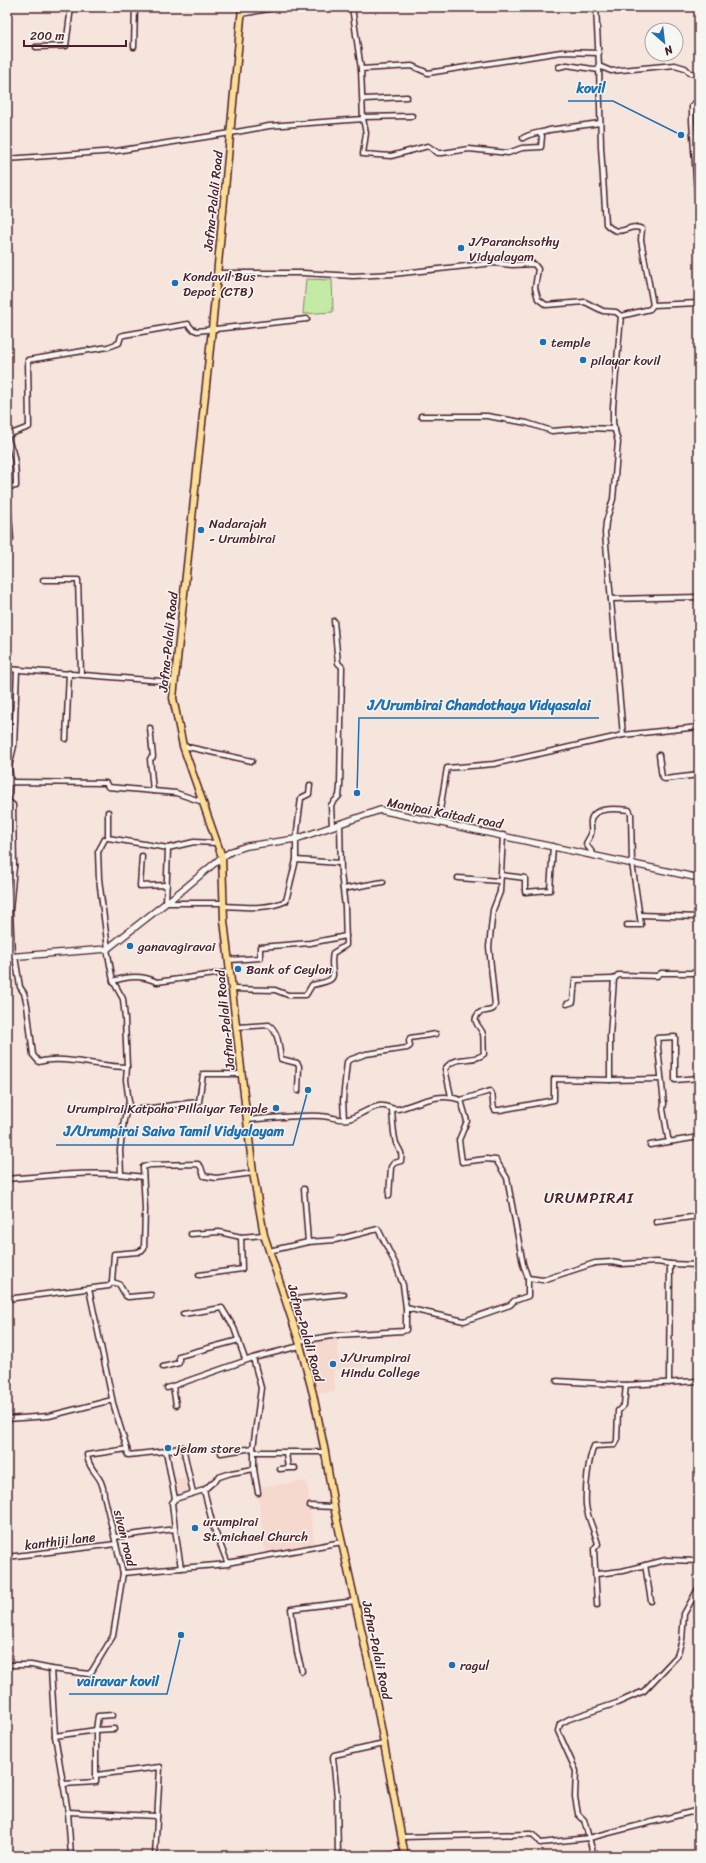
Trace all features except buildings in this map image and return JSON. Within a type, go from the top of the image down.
[{"type":"main road","name":"Jafna-Palali Road","points":[[242,7],[212,329],[173,698],[183,746],[222,857],[224,905],[230,972],[253,1173],[264,1235],[300,1343],[326,1452],[334,1508],[371,1674],[405,1855]]},
{"type":"main road","name":"Manipai Kaitadi road","points":[[108,949],[222,857],[240,848],[296,839],[380,810],[699,878]]},
{"type":"main road","points":[[11,957],[108,949]]},
{"type":"main road","points":[[7,1855],[16,1856]]},
{"type":"main road","points":[[386,1856],[405,1855]]},
{"type":"street","points":[[36,47],[66,46],[71,7]]},
{"type":"street","points":[[134,47],[135,7]]},
{"type":"street","points":[[241,14],[280,7]]},
{"type":"street","points":[[352,7],[364,99],[363,118],[366,133],[363,154],[372,156],[397,155],[428,146],[442,153],[469,149],[508,153],[522,148],[541,146],[541,134]]},
{"type":"street","points":[[596,7],[599,53],[600,123],[606,224],[612,230],[617,232],[638,227],[642,229],[641,240],[653,305]]},
{"type":"street","points":[[361,69],[412,66],[428,73],[561,52],[599,53]]},
{"type":"street","points":[[559,67],[567,65],[599,68],[611,71],[675,65],[685,68],[690,73],[699,74]]},
{"type":"street","points":[[364,99],[407,97]]},
{"type":"street","points":[[699,99],[692,106],[699,221]]},
{"type":"street","points":[[7,159],[116,151],[268,126],[363,118],[412,116]]},
{"type":"street","points":[[523,138],[526,135],[541,134],[549,130],[600,123]]},
{"type":"street","points":[[217,273],[303,273],[353,276],[393,274],[494,263],[512,265],[534,264],[538,269],[535,288],[538,299],[546,305],[586,302],[603,311],[616,312],[621,316]]},
{"type":"street","points":[[621,316],[650,309],[653,305],[699,303]]},
{"type":"street","points":[[621,316],[614,407],[615,429],[618,442],[613,498],[606,522],[605,533],[623,736]]},
{"type":"street","points":[[7,487],[16,486],[13,452],[8,443],[8,435],[29,427],[28,360],[108,347],[119,343],[121,336],[124,335],[177,325],[188,324],[192,329],[197,330],[307,319]]},
{"type":"street","points":[[421,416],[487,416],[527,423],[552,431],[587,428],[615,429]]},
{"type":"street","points":[[7,490],[11,539],[7,539]]},
{"type":"street","points":[[43,580],[78,580],[80,674]]},
{"type":"street","points":[[611,599],[699,597]]},
{"type":"street","points":[[332,826],[330,805],[339,796],[340,787],[342,694],[342,667],[338,663],[334,621]]},
{"type":"street","points":[[7,669],[174,682]]},
{"type":"street","points":[[17,670],[14,746],[9,767],[11,782],[9,782],[8,801],[14,805],[14,866],[10,910],[11,957],[20,987],[24,993],[33,1055],[39,1062],[50,1059],[110,1067],[127,1067]]},
{"type":"street","points":[[66,739],[69,673]]},
{"type":"street","points":[[438,822],[447,768],[494,764],[623,736],[699,727]]},
{"type":"street","points":[[150,728],[153,757],[150,759],[153,791]]},
{"type":"street","points":[[183,746],[252,761]]},
{"type":"street","points":[[659,755],[662,778],[664,779],[699,775]]},
{"type":"street","points":[[11,782],[106,783],[108,787],[127,790],[176,793],[203,802]]},
{"type":"street","points":[[168,848],[166,903],[224,905],[252,908],[277,905],[286,901],[296,860],[296,839],[301,798],[309,794],[310,786]]},
{"type":"street","points":[[594,855],[586,844],[591,833],[591,821],[593,815],[601,810],[629,810],[631,814],[632,863],[641,925],[627,925]]},
{"type":"street","points":[[108,812],[108,838],[168,848],[194,842],[217,843]]},
{"type":"street","points":[[233,989],[275,990],[288,995],[306,995],[312,985],[329,982],[332,979],[334,975],[333,953],[346,947],[340,863],[340,824]]},
{"type":"street","points":[[451,1096],[445,1069],[448,1065],[462,1058],[478,1057],[484,1054],[483,1033],[476,1026],[476,1019],[478,1014],[481,1012],[493,1010],[495,1005],[489,947],[491,923],[500,892],[503,836]]},
{"type":"street","points":[[105,839],[98,852],[99,879],[112,981],[123,999],[127,1067],[126,1080],[129,1102],[120,1150],[121,1174]]},
{"type":"street","points":[[501,875],[525,878],[524,892],[550,890],[553,846]]},
{"type":"street","points":[[142,856],[140,886],[167,885]]},
{"type":"street","points":[[296,860],[340,863]]},
{"type":"street","points":[[7,866],[14,866]]},
{"type":"street","points":[[458,878],[500,881]]},
{"type":"street","points":[[343,889],[383,882]]},
{"type":"street","points":[[640,915],[699,917]]},
{"type":"street","points":[[229,960],[260,958],[260,947],[310,943],[346,936]]},
{"type":"street","points":[[112,981],[136,976],[147,977],[157,982],[230,972]]},
{"type":"street","points":[[567,1004],[573,1002],[575,980],[614,979],[618,975],[657,976],[661,973],[699,973]]},
{"type":"street","points":[[610,1080],[610,1036],[614,979]]},
{"type":"street","points":[[236,1026],[269,1025],[274,1028],[278,1038],[281,1059],[297,1063],[299,1066],[298,1091]]},
{"type":"street","points":[[344,1119],[343,1100],[347,1062],[349,1060],[366,1054],[408,1048],[410,1046],[410,1038],[436,1034]]},
{"type":"street","points":[[670,1141],[668,1138],[663,1109],[656,1038],[676,1037],[675,1080],[699,1078]]},
{"type":"street","points":[[127,1110],[152,1109],[164,1105],[200,1102],[203,1074],[242,1074]]},
{"type":"street","points":[[247,1120],[322,1116],[339,1120],[349,1119],[361,1112],[380,1106],[392,1110],[401,1109],[427,1099],[451,1096],[461,1100],[490,1090],[493,1095],[492,1105],[495,1110],[500,1110],[554,1100],[554,1079],[661,1080]]},
{"type":"street","points":[[406,1308],[464,1320],[510,1305],[514,1301],[528,1296],[528,1278],[523,1264],[507,1178],[496,1160],[486,1158],[464,1163],[461,1160],[459,1140],[467,1121],[461,1100]]},
{"type":"street","points":[[389,1196],[391,1167],[394,1163],[401,1161],[402,1155],[401,1150],[396,1144],[392,1110]]},
{"type":"street","points":[[650,1144],[666,1143],[670,1141],[699,1137]]},
{"type":"street","points":[[7,1299],[109,1286],[112,1282],[114,1254],[138,1252],[144,1249],[145,1209],[143,1166],[188,1163],[198,1164],[201,1167],[204,1176],[216,1178],[253,1173]]},
{"type":"street","points":[[7,1178],[87,1173],[121,1174],[143,1177]]},
{"type":"street","points":[[304,1189],[308,1242]]},
{"type":"street","points":[[656,1222],[699,1216]]},
{"type":"street","points":[[167,1388],[245,1359],[253,1358],[300,1343],[338,1335],[406,1330],[406,1308],[403,1285],[396,1265],[378,1228],[335,1240],[308,1242],[269,1251]]},
{"type":"street","points":[[191,1234],[219,1232],[241,1237],[264,1235]]},
{"type":"street","points":[[198,1275],[242,1269],[241,1237]]},
{"type":"street","points":[[528,1278],[543,1280],[566,1274],[595,1263],[611,1262],[622,1264],[657,1262],[699,1265]]},
{"type":"street","points":[[669,1382],[670,1264]]},
{"type":"street","points":[[112,1282],[119,1284],[128,1297],[151,1295]]},
{"type":"street","points":[[89,1289],[112,1400],[128,1455],[166,1451],[183,1447],[193,1493]]},
{"type":"street","points":[[286,1300],[344,1294]]},
{"type":"street","points":[[183,1314],[222,1308],[234,1328],[245,1359]]},
{"type":"street","points":[[163,1367],[179,1363],[179,1356],[239,1340]]},
{"type":"street","points":[[253,1358],[261,1388],[254,1450],[254,1469],[258,1493]]},
{"type":"street","points":[[557,1381],[626,1386],[699,1381]]},
{"type":"street","points":[[173,1386],[176,1405]]},
{"type":"street","points":[[597,1605],[597,1574],[594,1549],[598,1544],[586,1506],[592,1452],[594,1446],[597,1445],[615,1445],[617,1441],[618,1411],[624,1405],[626,1386]]},
{"type":"street","points":[[7,1419],[49,1416],[112,1400]]},
{"type":"street","name":"sivan road","points":[[51,1669],[89,1674],[112,1636],[124,1573],[104,1496],[104,1485],[88,1463],[87,1455],[127,1449]]},
{"type":"street","points":[[221,1454],[254,1450],[286,1453],[326,1452]]},
{"type":"street","points":[[166,1451],[176,1499]]},
{"type":"street","points":[[286,1453],[288,1468]]},
{"type":"street","points":[[280,1469],[295,1468]]},
{"type":"street","points":[[181,1568],[172,1503],[176,1499],[204,1490],[219,1477],[231,1473],[254,1469]]},
{"type":"street","points":[[204,1490],[213,1526],[227,1563]]},
{"type":"street","points":[[310,1506],[334,1508]]},
{"type":"street","points":[[115,1537],[175,1529]]},
{"type":"street","points":[[124,1573],[227,1563],[342,1542]]},
{"type":"street","name":"kanthiji lane","points":[[7,1557],[116,1544]]},
{"type":"street","points":[[597,1574],[666,1560],[699,1561]]},
{"type":"street","points":[[645,1565],[651,1601]]},
{"type":"street","points":[[594,1856],[584,1820],[578,1814],[575,1797],[576,1771],[558,1731],[560,1724],[617,1703],[644,1691],[677,1656],[682,1640],[684,1614],[699,1587]]},
{"type":"street","points":[[302,1671],[297,1652],[291,1609],[355,1601]]},
{"type":"street","points":[[7,1665],[31,1665],[51,1669],[55,1736],[68,1812],[70,1856]]},
{"type":"street","points":[[63,1784],[96,1782],[96,1730],[98,1716],[113,1715]]},
{"type":"street","points":[[55,1736],[114,1729]]},
{"type":"street","points":[[338,1856],[337,1797],[333,1757],[334,1755],[384,1744]]},
{"type":"street","points":[[96,1775],[160,1767],[155,1856]]},
{"type":"street","points":[[402,1837],[530,1834],[534,1835],[540,1843],[589,1838],[699,1810]]},
{"type":"street","points":[[68,1812],[157,1816]]},
{"type":"shaded area","name":"J/Urumpirai Hindu College","points":[[338,1338],[339,1360],[363,1358],[364,1368],[334,1369],[335,1392],[310,1394],[295,1340]]},
{"type":"shaded area","points":[[189,1477],[193,1493],[175,1499],[171,1479]]},
{"type":"shaded area","points":[[307,1481],[315,1549],[265,1555],[257,1487]]},
{"type":"green space","points":[[306,279],[332,280],[333,312],[303,314]]},
{"type":"place","name":"kovil","points":[[681,135]]},
{"type":"place","name":"J/Paranchsothy Vidyalayam","points":[[461,248]]},
{"type":"place","name":"Kondavil Bus Depot (CTB)","points":[[175,283]]},
{"type":"place","name":"temple","points":[[543,342]]},
{"type":"place","name":"pilayar kovil","points":[[583,360]]},
{"type":"place","name":"Nadarajah - Urumbirai","points":[[201,530]]},
{"type":"place","name":"J/Urumbirai Chandothaya Vidyasalai","points":[[357,793]]},
{"type":"place","name":"ganavagiravai","points":[[130,946]]},
{"type":"place","name":"Bank of Ceylon","points":[[238,969]]},
{"type":"place","name":"J/Urumpirai Saiva Tamil Vidyalayam","points":[[308,1090]]},
{"type":"place","name":"Urumpirai Katpaha Pillaiyar Temple","points":[[276,1108]]},
{"type":"place","name":"J/Urumpirai Hindu College","points":[[333,1364]]},
{"type":"place","name":"jelam store","points":[[168,1448]]},
{"type":"place","name":"urumpirai St.michael Church","points":[[195,1528]]},
{"type":"place","name":"vairavar kovil","points":[[181,1635]]},
{"type":"place","name":"ragul","points":[[452,1665]]},
{"type":"district","name":"URUMPIRAI","points":[[589,1198]]}]
